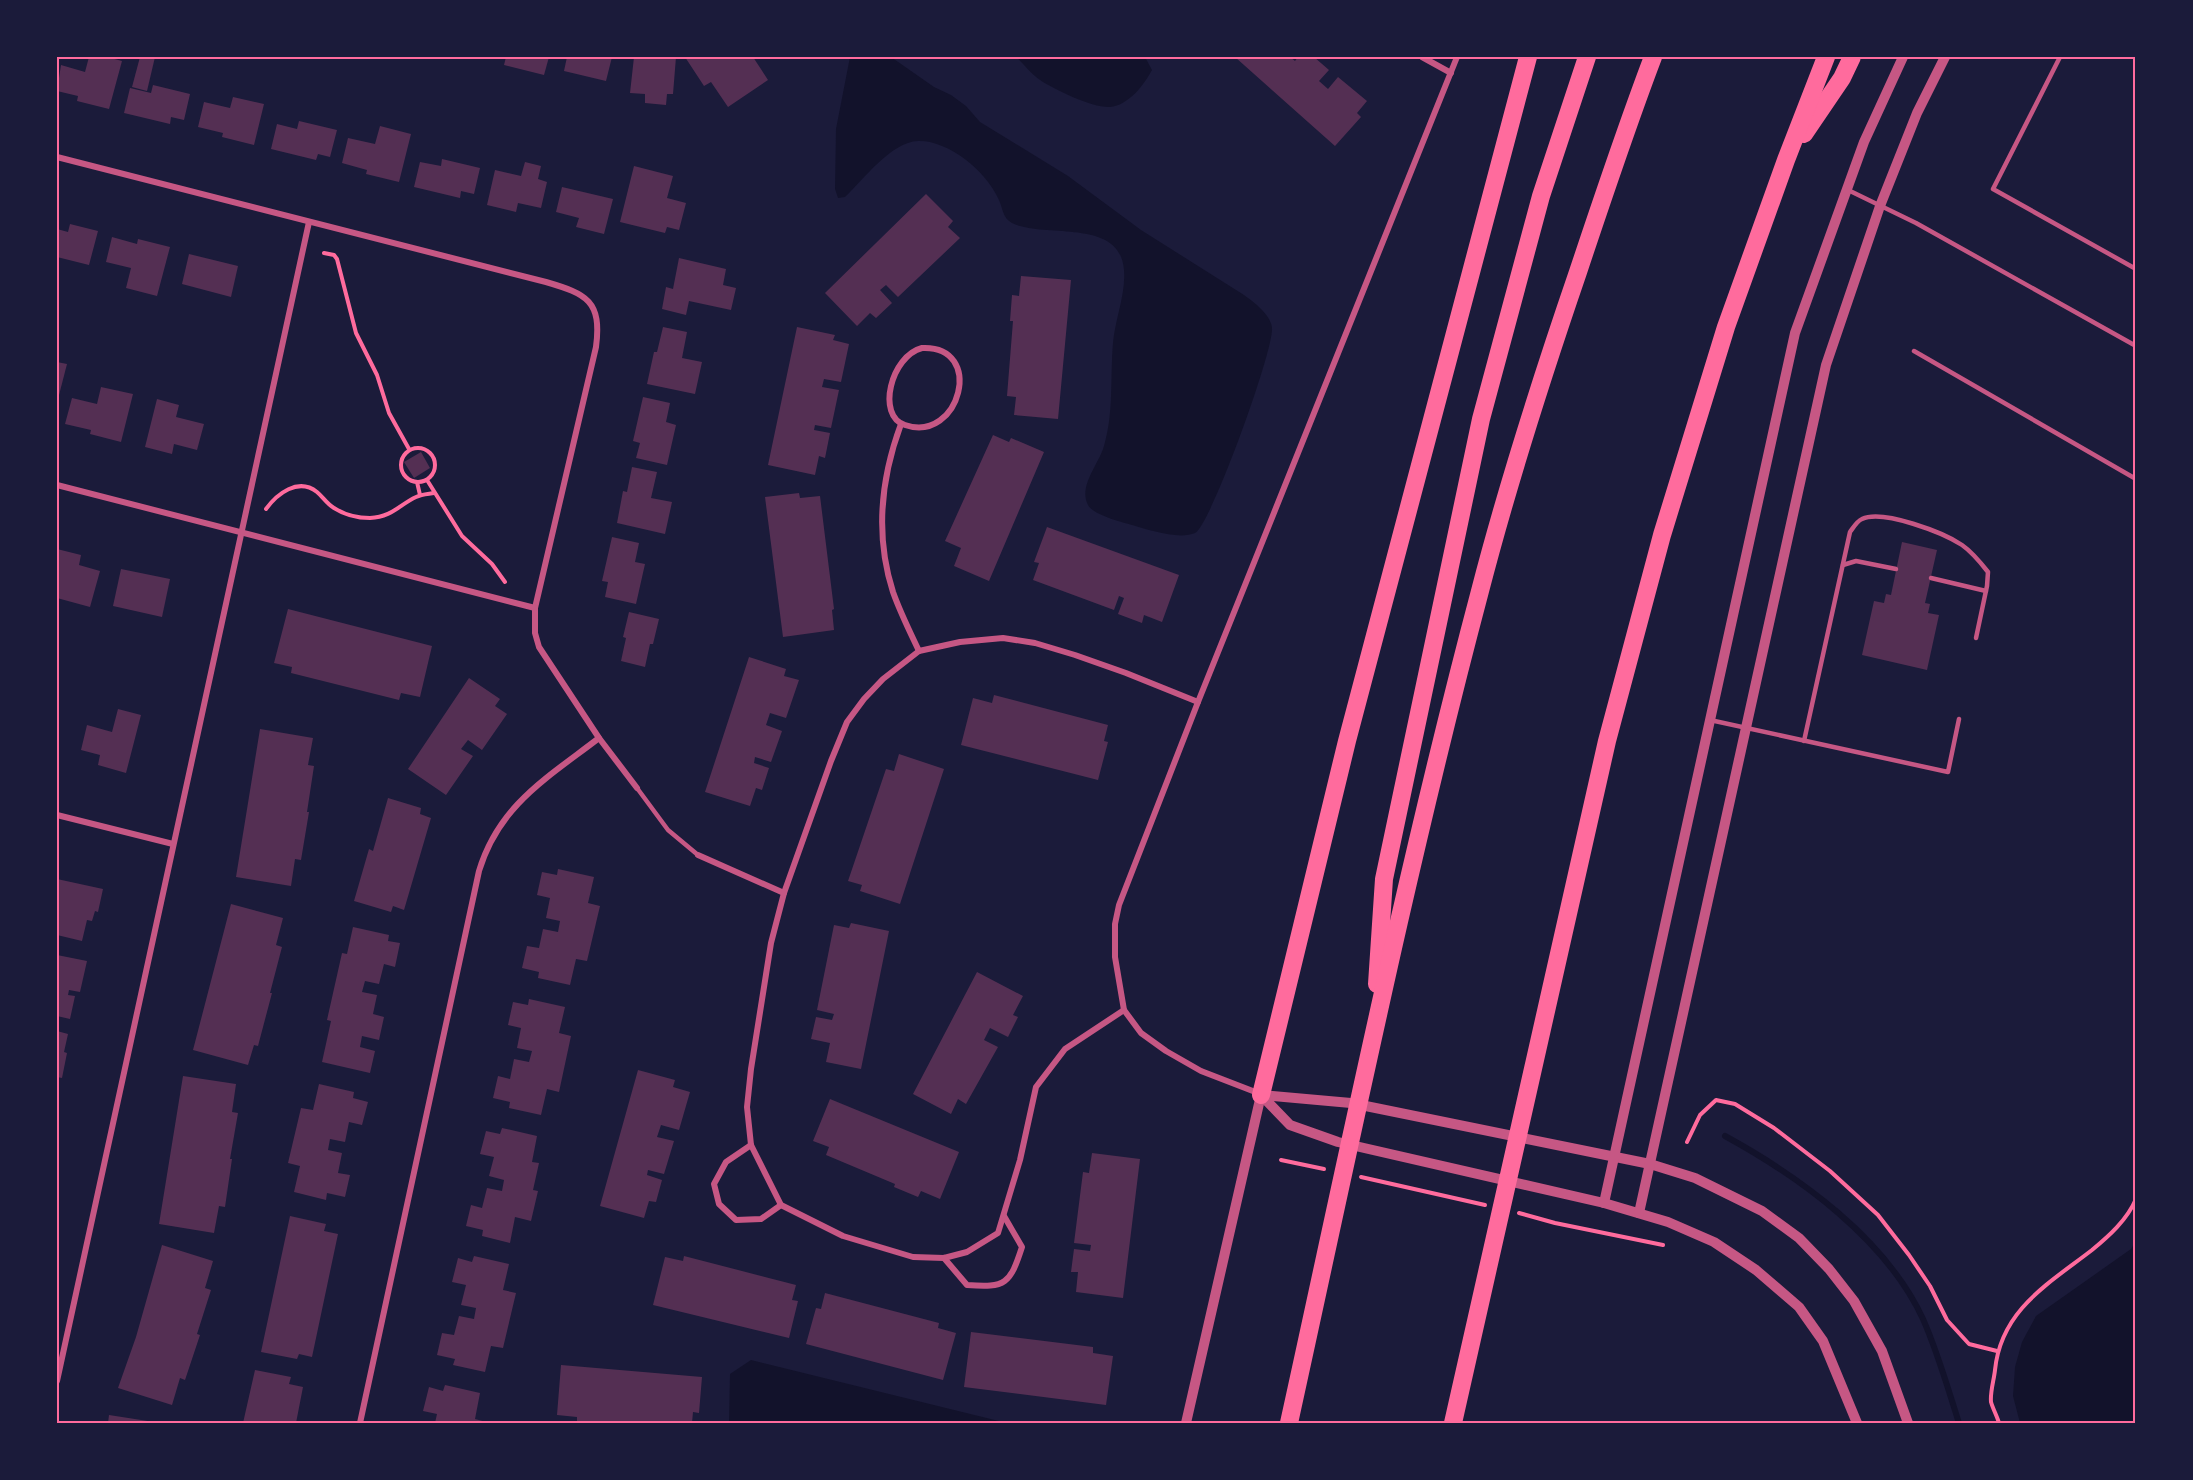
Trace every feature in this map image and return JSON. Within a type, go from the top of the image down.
[{"type":"highway","points":[[1261,1095],[1347,741],[1528,57]]},
{"type":"highway","points":[[1372,1041],[1384,879],[1481,419],[1541,196],[1587,57]]},
{"type":"highway","points":[[1289,1423],[1372,1041],[1480,590],[1531,411],[1653,57]]},
{"type":"highway","points":[[1453,1423],[1607,741],[1662,535],[1726,327],[1826,57]]},
{"type":"highway","points":[[1786,160],[1842,78],[1852,57]]},
{"type":"street","points":[[1422,57],[1450,73]]},
{"type":"street","points":[[1457,57],[1198,702],[1117,915],[1115,957],[1124,1010],[1141,1033],[1166,1052],[1201,1071],[1261,1095],[1351,1103],[1650,1164],[1695,1178],[1762,1210],[1799,1238],[1829,1269],[1854,1301],[1882,1351],[1908,1423]]},
{"type":"street","points":[[1604,1203],[1795,333],[1864,142],[1903,57]]},
{"type":"street","points":[[1639,1214],[1826,365],[1880,206],[1917,113],[1946,57]]},
{"type":"street","points":[[57,158],[555,285],[579,293],[592,303],[598,322],[596,347],[535,608],[534,623],[538,645],[599,738],[637,788]]},
{"type":"street","points":[[57,1381],[309,222]]},
{"type":"street","points":[[922,348],[937,349],[947,354],[954,361],[960,375],[951,411],[938,422],[927,426],[910,427],[901,424],[892,411],[890,393],[898,366],[909,354],[922,348]]},
{"type":"street","points":[[901,424],[885,478],[883,543],[893,591],[919,651]]},
{"type":"street","points":[[57,485],[535,608]]},
{"type":"street","points":[[1124,1010],[1065,1049],[1036,1087],[1020,1160],[998,1233],[967,1252],[944,1258],[913,1257],[843,1236],[781,1205],[751,1145],[747,1107],[751,1069],[771,943],[784,893],[847,722],[883,679],[919,651],[972,640],[1003,638],[1048,647],[1126,673],[1198,702]]},
{"type":"street","points":[[360,1423],[478,871],[484,852],[509,812],[526,794],[599,738]]},
{"type":"street","points":[[57,815],[173,844]]},
{"type":"street","points":[[698,855],[784,893]]},
{"type":"street","points":[[1261,1095],[1290,1125],[1338,1142],[1604,1203],[1668,1222],[1714,1242],[1756,1270],[1799,1307],[1823,1341],[1857,1423]]},
{"type":"street","points":[[1186,1423],[1261,1095]]},
{"type":"street","points":[[751,1145],[726,1162],[714,1184],[719,1204],[736,1220],[761,1219],[781,1205]]},
{"type":"street","points":[[944,1258],[967,1285],[994,1287],[1013,1274],[1022,1247],[1004,1216]]},
{"type":"lane","points":[[2060,57],[1993,189],[2136,269]]},
{"type":"lane","points":[[1847,189],[1916,222],[2136,346]]},
{"type":"lane","points":[[1914,351],[2136,479]]},
{"type":"lane","points":[[1804,741],[1850,532],[1860,519],[1878,515],[1932,530],[1963,546],[1988,572],[1976,638]]},
{"type":"lane","points":[[1843,565],[1856,561],[1896,570]]},
{"type":"lane","points":[[1931,578],[1986,591]]},
{"type":"lane","points":[[1710,720],[1948,772],[1959,719]]},
{"type":"lane","points":[[637,788],[668,830],[698,855]]},
{"type":"path","points":[[324,253],[334,255],[337,259],[356,333],[377,375],[389,413],[409,449]]},
{"type":"path","points":[[409,449],[422,449],[432,457],[434,466],[428,480],[417,482],[406,477],[401,468],[402,457],[409,449]]},
{"type":"path","points":[[428,480],[462,536],[496,569],[505,582]]},
{"type":"path","points":[[417,482],[420,495]]},
{"type":"path","points":[[266,509],[279,493],[296,487],[315,491],[342,512],[368,518],[393,512],[420,495],[435,493]]},
{"type":"path","points":[[1687,1142],[1700,1115],[1716,1100],[1735,1104],[1774,1128],[1830,1171],[1878,1215],[1930,1286],[1947,1320],[1969,1344],[1997,1351]]},
{"type":"path","points":[[1281,1160],[1334,1171]]},
{"type":"path","points":[[1356,1176],[1491,1206]]},
{"type":"path","points":[[2000,1423],[1991,1401],[1997,1351],[2019,1310],[2035,1294],[2110,1236],[2132,1209],[2136,1199]]},
{"type":"path","points":[[1512,1211],[1555,1223],[1663,1245]]},
{"type":"shaded area","points":[[850,57],[891,57],[934,87],[951,95],[966,106],[980,122],[1068,176],[1141,230],[1244,295],[1265,314],[1272,328],[1263,368],[1214,502],[1195,533],[1164,534],[1115,520],[1091,509],[1086,498],[1087,483],[1104,446],[1109,420],[1113,343],[1124,279],[1119,253],[1109,243],[1096,236],[1043,230],[1012,223],[1004,215],[1000,201],[992,188],[975,168],[953,151],[930,142],[908,143],[888,154],[845,197],[838,198],[835,189],[836,129]]},
{"type":"shaded area","points":[[1016,57],[1145,57],[1152,70],[1145,82],[1130,98],[1117,105],[1103,107],[1074,98],[1040,80]]},
{"type":"shaded area","points":[[2136,1240],[2136,1423],[2020,1423],[2013,1396],[2015,1367],[2022,1342],[2036,1316],[2131,1249]]},
{"type":"shaded area","points":[[751,1360],[1007,1423],[729,1423],[730,1374]]},
{"type":"building","points":[[89,57],[107,57],[122,61],[109,109],[77,101],[78,96],[57,91],[61,65],[85,72]]},
{"type":"building","points":[[140,57],[155,57],[147,91],[132,87]]},
{"type":"building","points":[[506,57],[549,57],[544,75],[504,65]]},
{"type":"building","points":[[567,57],[612,57],[606,81],[564,71]]},
{"type":"building","points":[[634,57],[676,57],[673,94],[667,94],[666,105],[645,103],[645,94],[630,93]]},
{"type":"building","points":[[685,57],[753,57],[768,80],[728,107],[711,82],[704,86]]},
{"type":"building","points":[[1235,57],[1290,57],[1295,61],[1298,57],[1314,57],[1329,70],[1319,81],[1328,89],[1338,77],[1367,101],[1357,113],[1361,117],[1335,146]]},
{"type":"building","points":[[153,85],[190,94],[184,120],[171,117],[170,124],[124,113],[130,88],[151,93]]},
{"type":"building","points":[[233,97],[264,104],[254,145],[222,137],[223,133],[198,127],[204,102],[230,108]]},
{"type":"building","points":[[299,121],[337,130],[330,157],[318,154],[316,160],[271,149],[277,124],[297,129]]},
{"type":"building","points":[[380,126],[411,134],[399,182],[366,174],[367,170],[342,163],[348,138],[375,144]]},
{"type":"building","points":[[442,159],[480,168],[474,194],[461,191],[460,198],[414,187],[420,162],[441,166]]},
{"type":"building","points":[[525,162],[541,166],[538,179],[547,182],[541,208],[518,203],[516,212],[487,205],[495,170],[521,176]]},
{"type":"building","points":[[634,166],[673,176],[667,198],[686,203],[679,230],[667,227],[665,233],[620,222]]},
{"type":"building","points":[[562,187],[613,199],[604,234],[576,227],[579,218],[556,212]]},
{"type":"building","points":[[926,194],[953,221],[948,227],[960,238],[898,297],[886,285],[880,290],[892,303],[876,318],[870,313],[857,326],[825,293]]},
{"type":"building","points":[[70,224],[98,231],[89,265],[57,257],[57,229],[68,232]]},
{"type":"building","points":[[112,237],[137,244],[138,239],[170,247],[157,296],[126,288],[131,268],[106,262]]},
{"type":"building","points":[[189,254],[238,266],[231,297],[182,284]]},
{"type":"building","points":[[679,258],[726,269],[723,285],[736,288],[731,310],[689,301],[686,315],[662,309],[666,287],[673,289]]},
{"type":"building","points":[[1021,276],[1071,280],[1058,419],[1014,415],[1016,397],[1007,396],[1013,321],[1010,321],[1012,295],[1019,296]]},
{"type":"building","points":[[663,327],[687,332],[682,358],[702,362],[695,394],[647,384],[654,352],[657,352]]},
{"type":"building","points":[[797,327],[835,335],[833,340],[849,344],[841,382],[824,379],[822,387],[839,390],[831,428],[815,425],[814,430],[830,433],[825,458],[819,456],[815,475],[768,465]]},
{"type":"building","points":[[57,362],[67,364],[58,399],[57,399]]},
{"type":"building","points":[[101,387],[133,394],[121,442],[90,434],[91,430],[65,424],[72,398],[97,404]]},
{"type":"building","points":[[643,397],[670,403],[666,422],[676,425],[667,465],[636,458],[640,443],[633,441]]},
{"type":"building","points":[[157,399],[179,405],[176,417],[204,424],[197,450],[174,444],[172,454],[145,447]]},
{"type":"building","points":[[993,435],[1009,442],[1011,438],[1044,452],[989,581],[954,566],[961,548],[945,541]]},
{"type":"building","points":[[421,452],[430,468],[414,478],[404,462]]},
{"type":"building","points":[[632,467],[657,472],[651,498],[672,502],[665,534],[617,523],[623,491],[627,492]]},
{"type":"building","points":[[799,493],[800,498],[820,496],[834,609],[832,610],[834,630],[783,637],[765,497]]},
{"type":"building","points":[[1047,527],[1179,575],[1162,622],[1144,615],[1142,623],[1118,614],[1124,598],[1119,596],[1114,610],[1033,580],[1039,563],[1034,562]]},
{"type":"building","points":[[612,537],[639,543],[635,562],[645,564],[636,604],[605,597],[608,582],[602,581]]},
{"type":"building","points":[[1902,542],[1937,550],[1925,603],[1930,604],[1928,613],[1939,615],[1927,670],[1862,655],[1874,601],[1884,603],[1886,594],[1891,595]]},
{"type":"building","points":[[57,549],[81,555],[79,565],[100,571],[90,607],[57,598]]},
{"type":"building","points":[[121,569],[170,579],[162,617],[113,606]]},
{"type":"building","points":[[288,609],[432,646],[420,697],[401,693],[399,700],[291,673],[292,667],[274,663]]},
{"type":"building","points":[[629,612],[659,619],[645,667],[621,661],[626,638],[623,637]]},
{"type":"building","points":[[749,657],[786,669],[784,676],[799,680],[786,718],[770,713],[766,725],[782,731],[771,762],[755,757],[754,763],[769,768],[762,790],[756,788],[750,806],[705,792]]},
{"type":"building","points":[[469,678],[500,699],[495,706],[507,714],[482,750],[468,740],[461,749],[473,756],[446,795],[408,769]]},
{"type":"building","points":[[994,695],[1108,725],[1104,741],[1108,742],[1098,780],[961,745],[973,698],[992,703]]},
{"type":"building","points":[[118,709],[141,715],[126,773],[98,765],[100,755],[81,750],[87,725],[112,732]]},
{"type":"building","points":[[260,729],[313,738],[308,765],[314,766],[307,812],[309,812],[301,860],[295,859],[291,886],[236,877]]},
{"type":"building","points":[[899,754],[944,769],[900,904],[860,891],[862,885],[848,881],[886,769],[894,771]]},
{"type":"building","points":[[388,798],[421,808],[420,814],[431,818],[404,910],[393,906],[391,912],[354,901],[369,849],[373,851]]},
{"type":"building","points":[[558,869],[594,877],[588,903],[600,906],[587,961],[576,959],[570,985],[538,978],[539,972],[522,968],[527,946],[539,948],[543,929],[558,932],[560,921],[546,918],[550,898],[537,895],[542,872],[557,875]]},
{"type":"building","points":[[57,879],[103,889],[98,912],[95,911],[92,921],[87,920],[82,941],[57,935],[59,901],[57,900]]},
{"type":"building","points":[[231,904],[283,918],[276,945],[282,947],[270,993],[272,993],[258,1046],[254,1045],[248,1065],[193,1050]]},
{"type":"building","points":[[851,923],[889,931],[861,1069],[826,1062],[830,1043],[811,1039],[816,1017],[832,1020],[834,1014],[817,1010],[834,925],[849,928]]},
{"type":"building","points":[[353,927],[389,935],[388,941],[400,943],[395,967],[384,964],[379,984],[365,981],[362,992],[377,995],[373,1014],[384,1017],[379,1040],[362,1036],[360,1047],[375,1051],[370,1073],[322,1062],[331,1021],[327,1020],[342,953],[347,954]]},
{"type":"building","points":[[57,955],[87,961],[80,992],[69,990],[68,995],[75,996],[70,1019],[57,1016]]},
{"type":"building","points":[[977,972],[1023,996],[1013,1015],[1018,1017],[1008,1037],[990,1028],[984,1040],[998,1047],[966,1104],[958,1099],[951,1114],[913,1094]]},
{"type":"building","points":[[529,999],[565,1007],[559,1033],[571,1036],[559,1092],[547,1089],[541,1115],[509,1108],[510,1102],[493,1098],[498,1076],[510,1079],[514,1059],[529,1062],[532,1051],[517,1048],[521,1028],[508,1025],[513,1002],[528,1005]]},
{"type":"building","points":[[57,1031],[68,1034],[62,1078],[57,1077]]},
{"type":"building","points":[[638,1070],[675,1080],[673,1087],[690,1092],[679,1130],[661,1125],[657,1137],[674,1141],[664,1174],[648,1170],[647,1175],[662,1180],[656,1202],[649,1201],[644,1218],[600,1206]]},
{"type":"building","points":[[183,1076],[236,1084],[232,1112],[238,1113],[225,1207],[219,1206],[214,1233],[159,1224]]},
{"type":"building","points":[[319,1084],[354,1092],[353,1098],[368,1102],[362,1125],[349,1122],[345,1142],[330,1139],[328,1150],[342,1153],[338,1173],[350,1175],[345,1197],[327,1193],[326,1200],[294,1192],[300,1166],[288,1163],[301,1108],[313,1110]]},
{"type":"building","points":[[830,1099],[959,1152],[940,1199],[921,1191],[918,1197],[894,1187],[895,1184],[826,1155],[829,1147],[813,1141]]},
{"type":"building","points":[[502,1128],[537,1136],[532,1162],[539,1163],[533,1190],[538,1191],[531,1221],[515,1217],[510,1243],[482,1236],[483,1230],[466,1226],[471,1205],[482,1208],[487,1188],[502,1191],[504,1180],[489,1176],[494,1157],[480,1154],[486,1131],[500,1134]]},
{"type":"building","points":[[1092,1153],[1140,1159],[1123,1298],[1076,1292],[1078,1272],[1071,1272],[1074,1249],[1090,1251],[1091,1245],[1074,1243],[1083,1172],[1089,1173]]},
{"type":"building","points":[[290,1216],[326,1224],[324,1231],[338,1234],[312,1357],[299,1354],[297,1359],[261,1352]]},
{"type":"building","points":[[162,1245],[213,1261],[205,1288],[211,1290],[197,1334],[200,1335],[185,1380],[180,1378],[172,1405],[118,1388],[136,1337]]},
{"type":"building","points":[[474,1256],[509,1264],[503,1290],[516,1293],[503,1348],[491,1346],[485,1372],[453,1365],[455,1359],[437,1355],[442,1333],[454,1335],[459,1316],[474,1319],[476,1308],[461,1305],[466,1285],[452,1282],[458,1258],[472,1262]]},
{"type":"building","points":[[684,1256],[796,1285],[792,1300],[798,1301],[789,1338],[653,1305],[665,1257],[683,1261]]},
{"type":"building","points":[[825,1293],[939,1323],[938,1328],[956,1333],[943,1380],[806,1344],[816,1308],[821,1309]]},
{"type":"building","points":[[971,1332],[1093,1347],[1093,1353],[1113,1356],[1106,1405],[964,1387]]},
{"type":"building","points":[[561,1365],[702,1377],[699,1413],[693,1412],[692,1423],[577,1423],[577,1417],[557,1415]]},
{"type":"building","points":[[255,1370],[291,1377],[289,1384],[303,1387],[296,1423],[243,1423]]},
{"type":"building","points":[[445,1385],[480,1393],[475,1419],[490,1423],[435,1423],[437,1414],[423,1411],[429,1387],[443,1391]]},
{"type":"building","points":[[109,1415],[154,1422],[154,1423],[108,1423]]},
{"type":"waterway","points":[[1725,1136],[1754,1152],[1811,1191],[1864,1237],[1887,1262],[1907,1290],[1923,1319],[1959,1423]]}]
